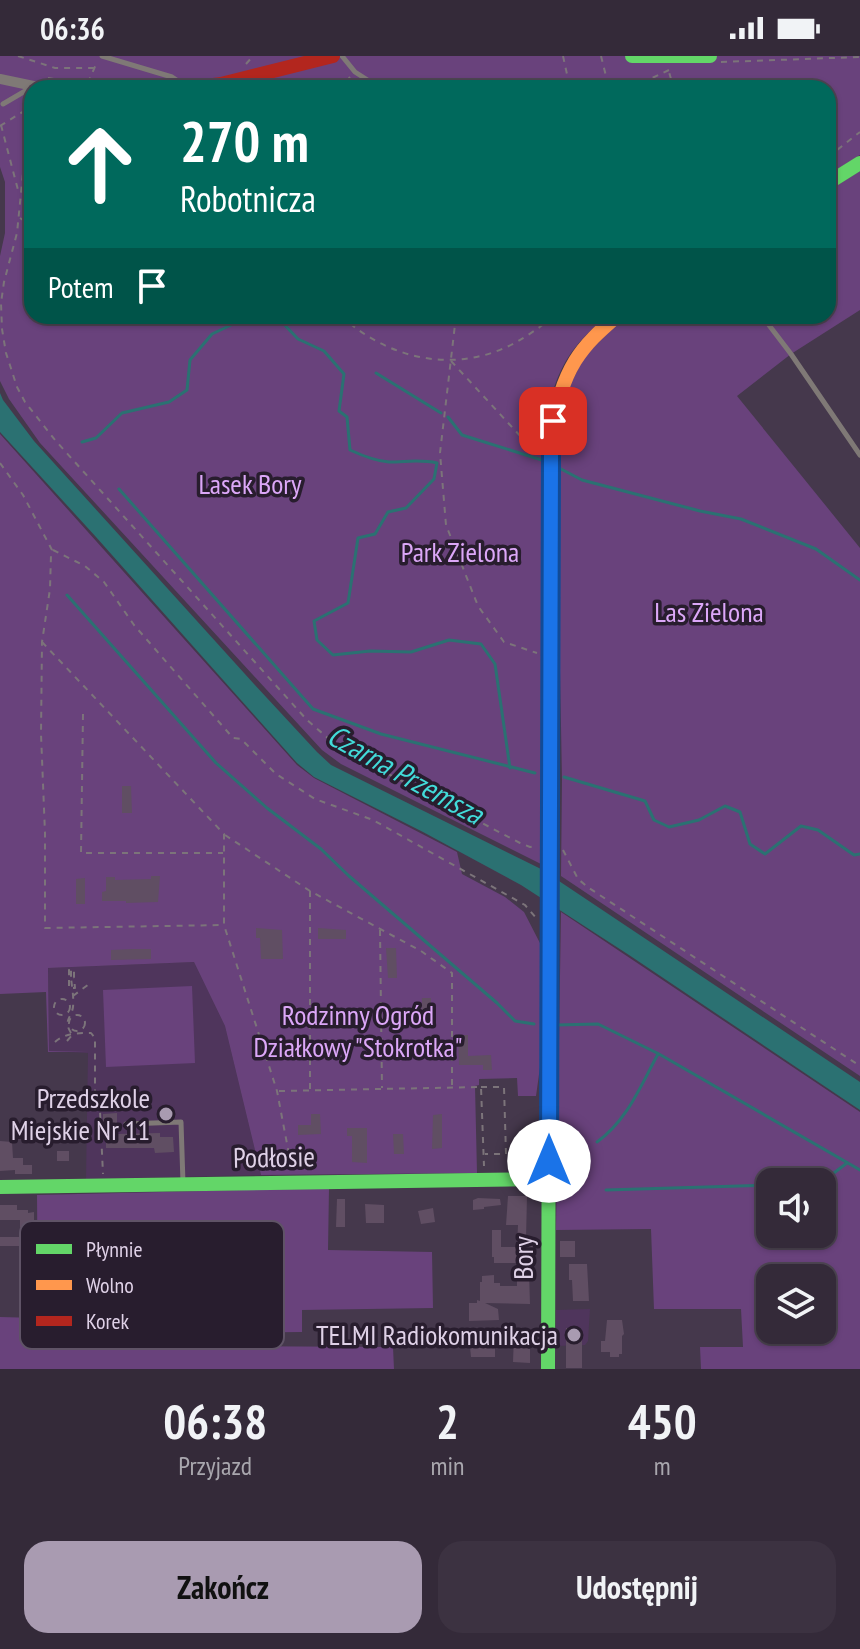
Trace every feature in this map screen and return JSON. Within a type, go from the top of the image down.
[{"type":"street","points":[[252,80],[333,56]]},
{"type":"street","points":[[632,56],[712,59]]},
{"type":"street","points":[[0,79],[24,84]]},
{"type":"street","points":[[836,178],[860,163]]},
{"type":"street","name":"Bory","points":[[548,1369],[551,452],[553,421],[565,381],[586,345],[607,324]]},
{"type":"street","name":"Podłosie","points":[[0,1187],[549,1179]]},
{"type":"lane","points":[[102,56],[177,80]]},
{"type":"lane","points":[[342,56],[355,72],[368,80]]},
{"type":"lane","points":[[3,104],[24,94]]},
{"type":"lane","points":[[768,324],[859,450]]},
{"type":"lane","points":[[126,1124],[181,1122],[183,1184]]},
{"type":"path","points":[[18,56],[55,68],[94,68],[89,80]]},
{"type":"path","points":[[563,56],[568,80]]},
{"type":"path","points":[[601,56],[607,80]]},
{"type":"path","points":[[648,80],[669,70],[680,57]]},
{"type":"path","points":[[712,59],[860,57]]},
{"type":"path","points":[[669,70],[670,80]]},
{"type":"path","points":[[348,80],[355,72]]},
{"type":"path","points":[[1,125],[24,111]]},
{"type":"path","points":[[0,119],[20,194]]},
{"type":"path","points":[[836,151],[860,132]]},
{"type":"path","points":[[24,160],[17,233],[4,282],[2,329],[17,387],[55,440],[277,688],[307,720],[356,757],[520,843],[530,847],[550,843],[578,879],[589,888],[860,1066]]},
{"type":"path","points":[[18,218],[24,221]]},
{"type":"path","points":[[350,324],[385,347],[421,358],[450,360],[492,354],[512,346],[545,324]]},
{"type":"path","points":[[455,324],[440,453],[446,525],[478,606],[504,642],[550,658]]},
{"type":"path","points":[[450,360],[523,439],[551,452]]},
{"type":"path","points":[[0,463],[23,495],[52,550],[85,566],[104,582],[134,625],[233,738],[241,739],[276,774],[315,799],[373,820],[467,871],[525,905],[542,923]]},
{"type":"path","points":[[52,550],[42,642],[45,928],[224,925]]},
{"type":"path","points":[[42,642],[224,834],[310,891],[421,951],[452,973],[452,1087]]},
{"type":"path","points":[[83,714],[81,853],[224,853]]},
{"type":"path","points":[[224,834],[224,925],[277,1091],[294,1183]]},
{"type":"path","points":[[310,891],[310,1090]]},
{"type":"path","points":[[380,929],[382,1089]]},
{"type":"path","points":[[71,970],[72,997],[67,1028],[75,1033]]},
{"type":"path","points":[[72,997],[89,984]]},
{"type":"path","points":[[67,1041],[75,1033]]},
{"type":"path","points":[[55,1042],[61,1036],[75,1033],[91,1033],[95,1038],[95,1093],[100,1111],[103,1180]]},
{"type":"path","points":[[481,1087],[485,1180]]},
{"type":"path","points":[[277,1091],[504,1087],[506,1154],[484,1154]]},
{"type":"shaded area","points":[[0,393],[34,441],[331,765],[541,869],[860,1082],[860,1110],[521,885],[314,777],[297,763],[0,432]]},
{"type":"shaded area","name":"Przedszkole Miejskie Nr 11","points":[[194,962],[225,1026],[261,1175],[86,1179],[88,1053],[49,1051],[48,968]]},
{"type":"shaded area","points":[[590,1309],[588,1341],[585,1345],[556,1346],[556,1310]]},
{"type":"green space","points":[[0,56],[860,56],[860,155],[836,170],[836,80],[24,80],[24,324],[599,324],[563,366],[550,402],[545,431],[541,864],[341,764],[322,750],[40,443],[0,381],[0,256],[5,233],[5,182],[0,167]]},
{"type":"green space","name":"Las Zielona","points":[[860,171],[860,310],[791,354],[737,396],[860,548],[860,1076],[561,876],[556,455],[565,396],[584,357],[617,324],[836,324],[836,186]]},
{"type":"green space","name":"Rodzinny Ogród Działkowy \"Stokrotka\"","points":[[0,434],[297,765],[314,778],[457,852],[462,874],[505,897],[524,912],[542,947],[542,1053],[536,1096],[518,1096],[517,1078],[479,1079],[479,1085],[475,1086],[477,1173],[261,1175],[225,1026],[194,962],[48,968],[49,1051],[88,1052],[48,1052],[46,992],[0,994]]},
{"type":"green space","points":[[561,912],[860,1112],[860,1369],[701,1369],[700,1347],[743,1347],[741,1309],[654,1309],[651,1229],[556,1230]]},
{"type":"green space","points":[[192,986],[195,1063],[106,1067],[103,990]]},
{"type":"green space","points":[[329,1188],[328,1250],[432,1252],[433,1308],[302,1310],[302,1332],[284,1332],[284,1221],[37,1221],[37,1195]]},
{"type":"green space","points":[[0,1317],[20,1318],[20,1349],[393,1347],[394,1369],[0,1369]]},
{"type":"building","points":[[122,786],[131,786],[132,813],[122,813]]},
{"type":"building","points":[[151,876],[160,876],[158,902],[102,901],[106,877],[115,877],[115,880],[151,879]]},
{"type":"building","points":[[85,878],[85,904],[76,904],[76,879]]},
{"type":"building","points":[[256,928],[282,930],[283,959],[261,959]]},
{"type":"building","points":[[318,928],[346,930],[346,939],[318,939]]},
{"type":"building","points":[[386,948],[396,948],[397,978],[388,978]]},
{"type":"building","points":[[151,949],[151,959],[111,960],[111,950]]},
{"type":"building","points":[[422,998],[431,998],[431,1027],[421,1027]]},
{"type":"building","points":[[458,1035],[468,1035],[468,1056],[491,1055],[492,1070],[483,1070],[483,1065],[459,1065]]},
{"type":"building","points":[[117,1113],[117,1134],[160,1133],[160,1137],[173,1137],[174,1152],[155,1153],[154,1148],[106,1148],[103,1114]]},
{"type":"building","points":[[311,1114],[320,1114],[321,1134],[298,1135],[298,1125],[311,1125]]},
{"type":"building","points":[[442,1114],[442,1148],[432,1149],[433,1115]]},
{"type":"building","points":[[347,1128],[367,1128],[367,1163],[352,1162],[352,1136],[347,1136]]},
{"type":"building","points":[[393,1134],[403,1134],[404,1154],[394,1154]]},
{"type":"building","points":[[0,1141],[12,1142],[13,1158],[23,1158],[23,1165],[32,1165],[32,1174],[0,1171]]},
{"type":"building","points":[[57,1151],[69,1151],[69,1161],[57,1161]]},
{"type":"building","points":[[508,1196],[527,1196],[526,1239],[533,1239],[533,1272],[529,1272],[530,1304],[485,1303],[498,1309],[499,1320],[469,1321],[469,1303],[480,1301],[482,1276],[494,1275],[494,1283],[500,1283],[500,1286],[517,1286],[517,1263],[494,1263],[492,1257],[492,1230],[501,1230],[501,1247],[517,1247],[518,1225],[506,1225]]},
{"type":"building","points":[[337,1199],[345,1199],[345,1227],[336,1227]]},
{"type":"building","points":[[500,1199],[501,1205],[473,1210],[473,1200]]},
{"type":"building","points":[[365,1204],[384,1205],[384,1223],[366,1223]]},
{"type":"building","points":[[0,1205],[17,1205],[17,1210],[34,1212],[34,1221],[0,1220]]},
{"type":"building","points":[[433,1208],[435,1222],[421,1224],[418,1211]]},
{"type":"building","points":[[0,1237],[19,1237],[19,1246],[0,1246]]},
{"type":"building","points":[[560,1241],[575,1241],[575,1257],[560,1257]]},
{"type":"building","points":[[569,1264],[587,1264],[589,1301],[573,1301]]},
{"type":"building","points":[[607,1320],[622,1320],[624,1334],[619,1357],[610,1357],[610,1352],[601,1352]]},
{"type":"building","points":[[566,1328],[578,1328],[578,1333],[582,1333],[582,1368],[566,1368]]},
{"type":"building","points":[[514,1335],[527,1335],[530,1363],[513,1362]]},
{"type":"building","points":[[470,1347],[495,1348],[495,1357],[471,1357]]},
{"type":"waterway","points":[[82,442],[96,438],[122,413],[169,402],[187,390],[190,360],[212,334],[233,324]]},
{"type":"waterway","points":[[284,324],[298,339],[324,351],[344,374],[339,411],[347,417],[350,450],[389,462],[437,463],[434,479],[406,508],[388,512],[375,534],[358,538],[348,603],[314,621],[317,640],[333,655],[370,651],[411,652],[449,640],[481,644],[495,664],[510,768]]},
{"type":"waterway","points":[[376,373],[441,413]]},
{"type":"waterway","points":[[448,417],[462,435],[542,460]]},
{"type":"waterway","points":[[561,469],[582,480],[741,519],[816,549],[860,580]]},
{"type":"waterway","name":"Czarna Przemsza","points":[[119,489],[313,709],[381,734],[535,773]]},
{"type":"waterway","points":[[67,595],[216,763],[267,808],[321,849],[515,1021],[534,1024]]},
{"type":"waterway","points":[[564,777],[645,801],[654,820],[669,827],[699,820],[725,806],[740,812],[750,844],[765,854],[801,826],[818,830],[854,855],[860,854]]},
{"type":"waterway","points":[[556,1025],[598,1024],[659,1054],[860,1170]]},
{"type":"waterway","points":[[597,1142],[625,1113],[658,1054]]},
{"type":"waterway","points":[[836,1171],[847,1163]]},
{"type":"waterway","points":[[606,1190],[756,1185]]},
{"type":"traffic: fast","points":[[632,56],[710,56]]},
{"type":"traffic: fast","points":[[836,178],[860,163]]},
{"type":"traffic: fast","points":[[548,1369],[550,729]]},
{"type":"traffic: fast","points":[[0,1187],[549,1179]]},
{"type":"traffic: slow","points":[[550,543],[551,449],[558,403],[579,354],[608,324]]},
{"type":"traffic: jam","points":[[237,80],[333,56]]},
{"type":"traffic: jam","points":[[550,543],[550,729]]},
{"type":"place","name":"Przedszkole Miejskie Nr 11","points":[[166,1114]]},
{"type":"place","name":"TELMI Radiokomunikacja","points":[[574,1335]]},
{"type":"route","points":[[549,1161],[553,421]]},
{"type":"park label","name":"Lasek Bory","points":[[250,484]]},
{"type":"park label","name":"Park Zielona","points":[[460,552]]}]
